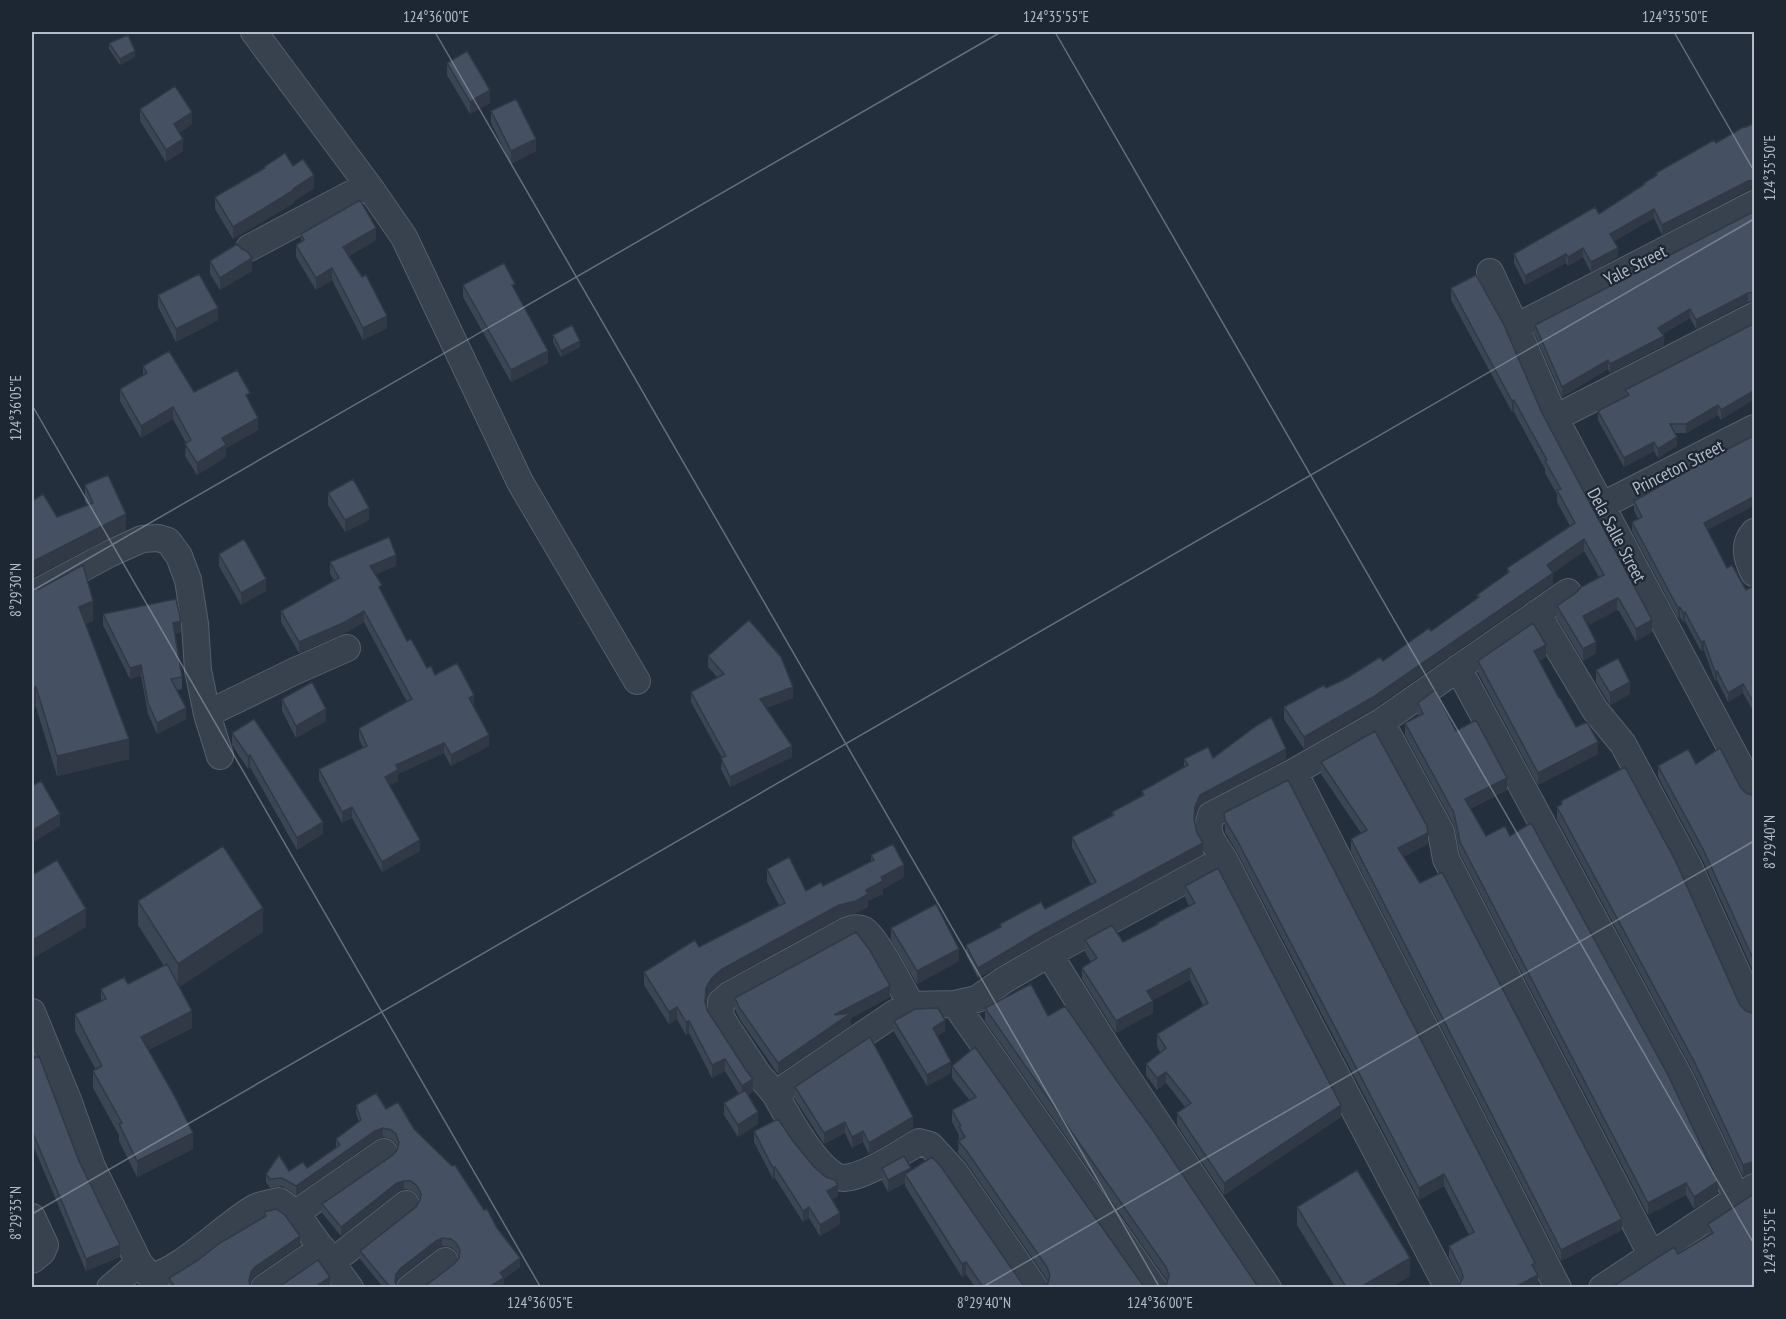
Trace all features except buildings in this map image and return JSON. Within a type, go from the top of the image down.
[{"type":"street","points":[[254,32],[404,237],[520,482],[637,681]]},
{"type":"street","points":[[249,248],[368,185]]},
{"type":"street","name":"Yale Street","points":[[1516,327],[1755,204]]},
{"type":"street","name":"Dela Salle Street","points":[[1490,272],[1555,418],[1755,792]]},
{"type":"street","points":[[1555,418],[1755,316]]},
{"type":"street","name":"Princeton Street","points":[[1601,506],[1755,428]]},
{"type":"street","points":[[1755,532],[1750,537],[1746,549],[1755,573]]},
{"type":"street","points":[[32,595],[142,539],[158,538],[168,541],[179,556],[188,580],[195,624],[198,670],[207,714],[220,756]]},
{"type":"street","points":[[1448,1287],[1224,859],[1209,836],[1208,825],[1211,815],[1294,772],[1381,722],[1568,592]]},
{"type":"street","points":[[1537,613],[1595,711],[1623,744],[1689,867],[1755,1010]]},
{"type":"street","points":[[207,714],[347,648]]},
{"type":"street","points":[[1458,668],[1681,1080],[1746,1192],[1602,1287]]},
{"type":"street","points":[[1381,722],[1441,832],[1446,859],[1652,1256]]},
{"type":"street","points":[[1294,772],[1558,1287]]},
{"type":"street","points":[[775,1094],[879,1023],[911,1005],[955,1004],[977,999],[1004,980],[1049,954],[1224,859]]},
{"type":"street","points":[[911,1005],[874,940],[865,930],[853,928],[729,995],[721,1002],[720,1015],[758,1074],[775,1094],[795,1131],[833,1176],[842,1179],[855,1176],[919,1142],[930,1145],[954,1171],[1035,1287]]},
{"type":"street","points":[[1049,954],[1110,1052],[1268,1287]]},
{"type":"street","points":[[955,1004],[1154,1287]]},
{"type":"street","points":[[32,1012],[68,1100],[92,1167],[139,1263],[150,1276],[156,1276],[176,1265],[256,1207],[279,1201],[296,1213],[350,1287]]},
{"type":"street","points":[[296,1213],[384,1152]]},
{"type":"street","points":[[264,1287],[327,1255],[405,1204]]},
{"type":"street","points":[[32,1260],[42,1252],[45,1245],[35,1224]]},
{"type":"street","points":[[410,1287],[445,1261]]},
{"type":"street","points":[[110,1287],[139,1263]]}]
